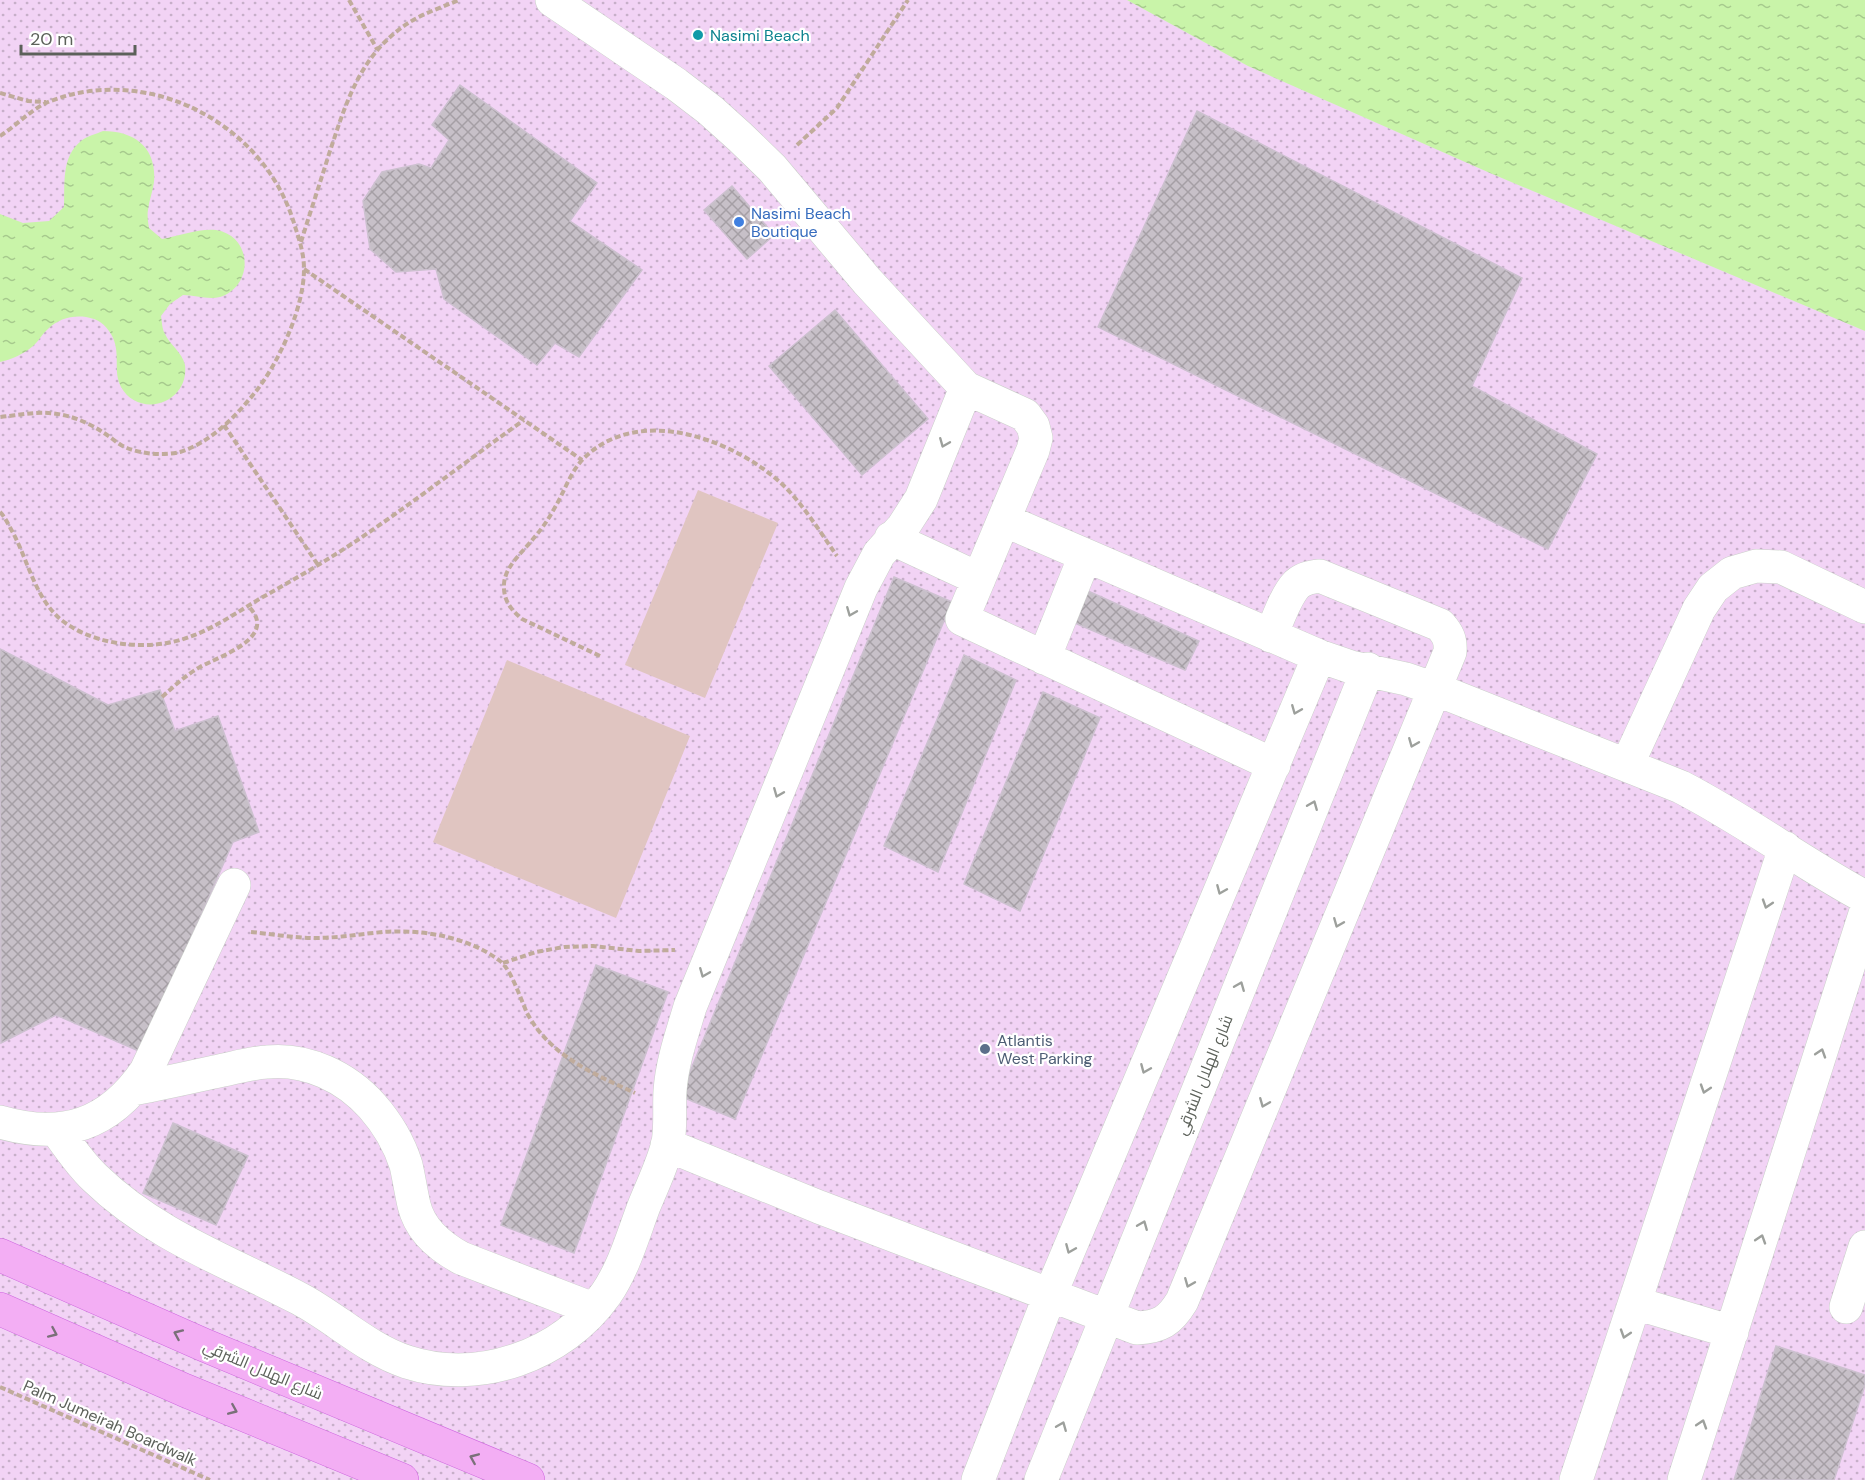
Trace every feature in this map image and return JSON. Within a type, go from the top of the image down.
[{"type":"main road","name":"شارع الهلال الشرقي","points":[[0,1255],[204,1345],[528,1480]]},
{"type":"main road","points":[[0,1309],[184,1390],[402,1480]]},
{"type":"street","points":[[552,0],[710,110],[772,168],[867,281],[966,388],[1025,415],[1033,426],[1036,438],[1033,450],[962,619],[1274,765]]},
{"type":"street","points":[[56,1130],[93,1176],[140,1216],[191,1247],[307,1303],[382,1352],[405,1362],[434,1369],[463,1370],[493,1367],[521,1359],[548,1346],[572,1329],[594,1309],[606,1294],[624,1259],[667,1145],[673,1068],[690,1007],[861,588],[874,562],[891,538],[903,527],[921,499],[966,388]]},
{"type":"street","points":[[1004,520],[1318,656],[1435,689],[1681,787],[1865,897]]},
{"type":"street","points":[[891,538],[979,579]]},
{"type":"street","points":[[1044,658],[1085,556]]},
{"type":"street","points":[[1627,765],[1699,609],[1713,588],[1732,573],[1756,566],[1781,567],[1865,607]]},
{"type":"street","points":[[667,1145],[819,1207],[1137,1328],[1151,1328],[1164,1323],[1175,1313],[1182,1301],[1450,652],[1447,632],[1440,625],[1320,576],[1308,577],[1298,583],[1290,593],[1270,636]]},
{"type":"street","points":[[978,1480],[1050,1295],[1318,656]]},
{"type":"street","name":"شارع الهلال الشرقي","points":[[1041,1480],[1368,669]]},
{"type":"street","points":[[1576,1480],[1785,848]]},
{"type":"street","points":[[0,1122],[34,1130],[56,1130],[78,1125],[99,1117],[118,1105],[134,1089],[146,1071],[234,885]]},
{"type":"street","points":[[1684,1480],[1865,914]]},
{"type":"street","points":[[134,1089],[268,1062],[295,1062],[321,1069],[345,1082],[365,1099],[381,1118],[395,1139],[405,1163],[414,1206],[421,1222],[445,1249],[461,1258],[594,1309]]},
{"type":"street","points":[[1846,1307],[1865,1247]]},
{"type":"street","points":[[1635,1303],[1732,1332]]},
{"type":"path","points":[[349,0],[378,50]]},
{"type":"path","points":[[300,243],[347,101],[359,74],[378,50],[401,27],[459,0]]},
{"type":"path","points":[[772,168],[837,108],[908,0]]},
{"type":"path","points":[[0,136],[47,103],[87,92],[128,90],[168,98],[206,114],[240,137],[267,168],[288,203],[300,243],[304,270],[291,327],[279,355],[245,404],[203,442],[179,452],[152,454],[126,448],[84,421],[62,414],[40,412],[0,417]]},
{"type":"path","points":[[0,93],[47,103]]},
{"type":"path","points":[[304,270],[582,460]]},
{"type":"path","points":[[0,512],[20,544],[43,600],[60,619],[85,633],[111,642],[139,645],[167,643],[194,636],[318,565],[379,525],[524,420]]},
{"type":"path","points":[[224,425],[318,565]]},
{"type":"path","points":[[600,657],[522,619],[512,610],[505,598],[504,584],[507,572],[546,523],[582,460],[597,447],[614,438],[661,431],[688,434],[715,441],[740,453],[763,468],[784,486],[861,588]]},
{"type":"path","points":[[162,697],[186,676],[234,650],[253,635],[257,628],[257,620],[254,612],[248,606]]},
{"type":"path","points":[[213,928],[315,938],[386,932],[417,933],[449,938],[480,947],[503,963],[528,1014],[545,1038],[566,1057],[590,1072],[671,1110]]},
{"type":"path","points":[[503,963],[536,952],[564,947],[593,946],[639,951],[715,946]]},
{"type":"path","name":"Palm Jumeirah Boardwalk","points":[[0,1387],[210,1480]]},
{"type":"sand","points":[[0,0],[1127,0],[1248,66],[1490,173],[1865,331],[1865,1480],[0,1480]]},
{"type":"shaded area","points":[[698,490],[778,523],[705,698],[625,665]]},
{"type":"shaded area","points":[[507,660],[690,736],[616,918],[433,842]]},
{"type":"water","points":[[1127,0],[1865,0],[1865,331],[1490,173],[1248,66]]},
{"type":"water","points":[[103,131],[125,134],[134,138],[148,151],[154,170],[148,212],[149,228],[162,239],[203,230],[216,230],[228,234],[237,241],[245,262],[239,283],[231,291],[215,298],[183,295],[170,304],[161,316],[164,332],[181,356],[185,372],[178,391],[172,397],[157,404],[140,403],[126,394],[118,381],[116,348],[111,334],[101,322],[90,318],[76,317],[61,320],[48,329],[26,351],[0,362],[0,214],[23,223],[49,221],[64,207],[65,171],[70,155],[83,139]]},
{"type":"building","points":[[460,85],[597,183],[570,221],[642,270],[579,357],[555,343],[537,365],[444,299],[436,269],[396,272],[370,249],[363,201],[382,172],[419,164],[431,168],[449,140],[432,125]]},
{"type":"building","points":[[1197,111],[1522,278],[1472,386],[1597,454],[1548,549],[1098,327]]},
{"type":"building","name":"Nasimi Beach Boutique","points":[[732,186],[774,235],[747,259],[704,210]]},
{"type":"building","points":[[835,310],[928,419],[862,475],[769,366]]},
{"type":"building","points":[[894,577],[952,602],[735,1119],[680,1096]]},
{"type":"building","points":[[1088,591],[1199,641],[1185,670],[1075,623]]},
{"type":"building","points":[[0,649],[108,705],[160,690],[175,731],[218,716],[259,832],[233,842],[141,1052],[56,1015],[1,1043]]},
{"type":"building","points":[[964,655],[1016,680],[938,872],[884,846]]},
{"type":"building","points":[[1043,692],[1100,718],[1020,911],[964,884]]},
{"type":"building","points":[[596,965],[668,992],[574,1253],[501,1225]]},
{"type":"building","points":[[173,1123],[248,1156],[216,1225],[143,1193]]},
{"type":"building","points":[[1776,1346],[1865,1375],[1865,1385],[1834,1480],[1734,1480]]},
{"type":"place","name":"Nasimi Beach","points":[[698,35]]},
{"type":"place","name":"Nasimi Beach Boutique","points":[[739,222]]},
{"type":"place","name":"Atlantis West Parking","points":[[985,1049]]}]
